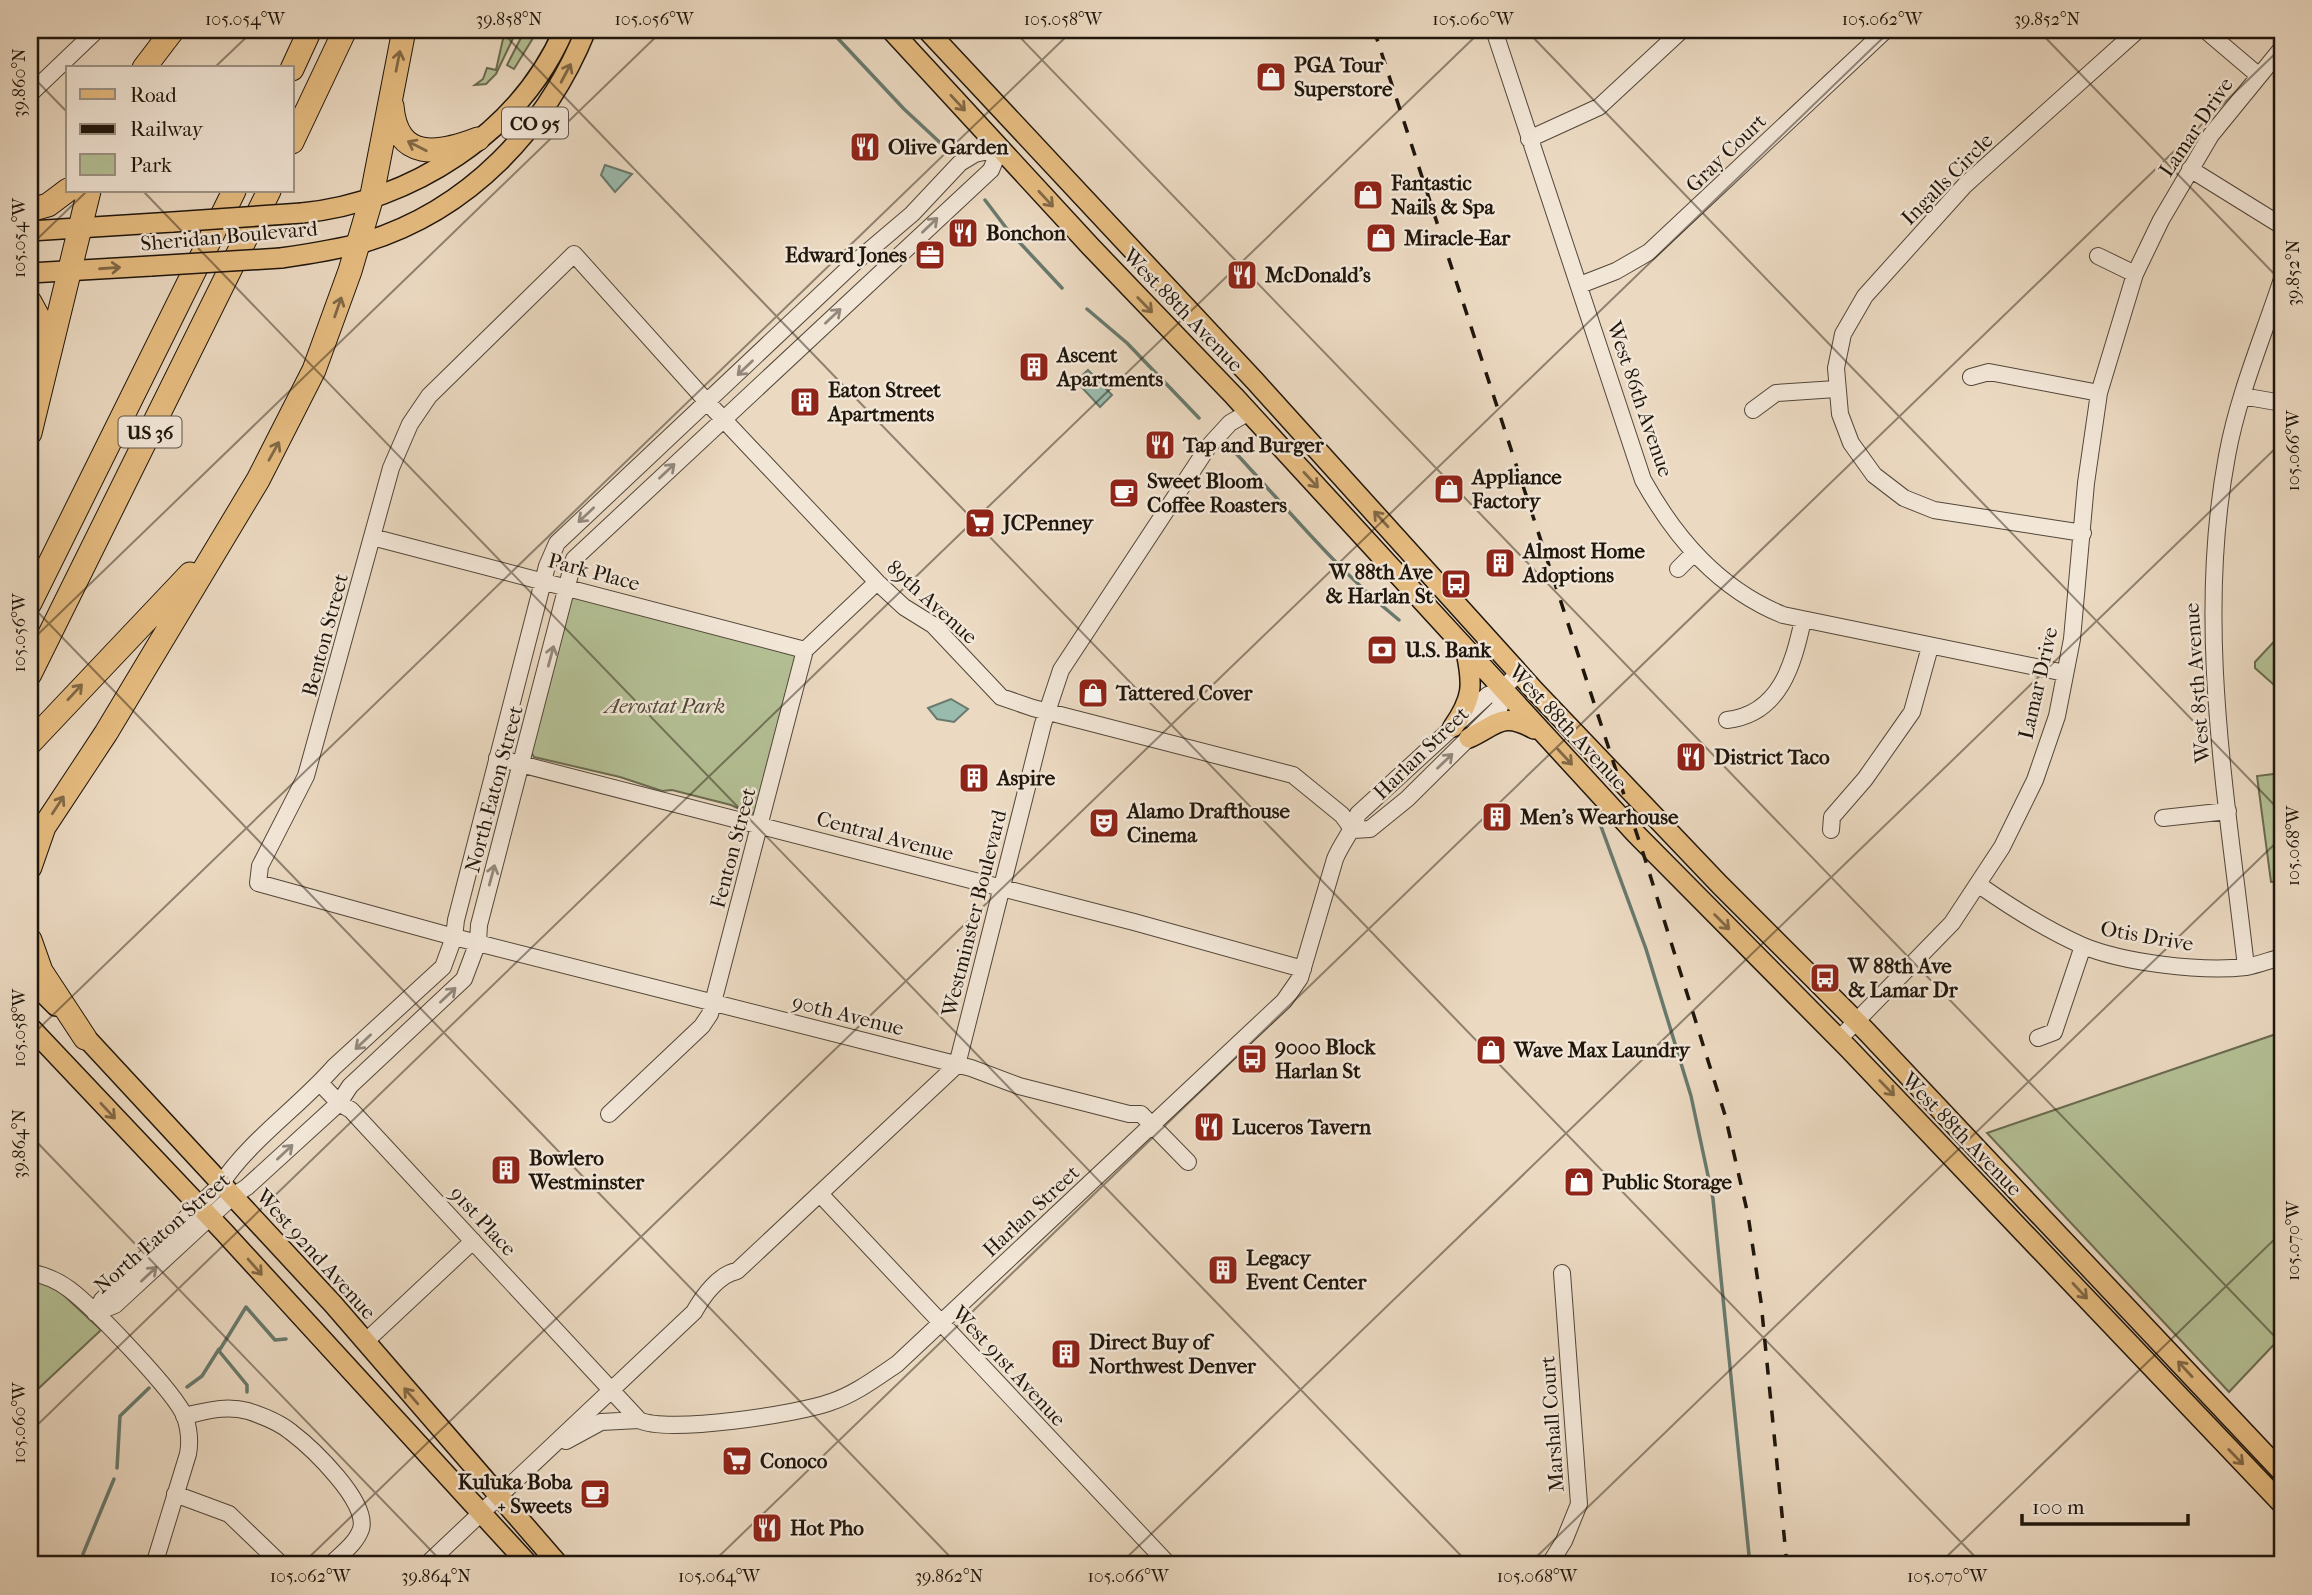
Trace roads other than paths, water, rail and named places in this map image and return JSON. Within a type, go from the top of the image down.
[{"type":"highway","points":[[146,66],[173,30]]},
{"type":"highway","points":[[281,66],[298,30]]},
{"type":"highway","points":[[293,66],[310,30]]},
{"type":"highway","points":[[294,113],[332,30]]},
{"type":"highway","points":[[294,138],[345,30]]},
{"type":"highway","points":[[30,867],[39,838],[51,816],[106,733],[251,490],[314,370],[371,200],[404,30]]},
{"type":"highway","points":[[392,93],[397,128],[418,149],[441,151],[478,139]]},
{"type":"highway","points":[[36,206],[66,191]]},
{"type":"highway","points":[[30,433],[89,192]]},
{"type":"highway","name":"US 36","points":[[30,576],[221,192]]},
{"type":"highway","points":[[30,603],[234,192]]},
{"type":"highway","points":[[30,648],[257,192]]},
{"type":"highway","name":"US 36","points":[[30,674],[269,192]]},
{"type":"highway","points":[[30,302],[42,324],[47,359]]},
{"type":"highway","points":[[30,743],[187,578],[251,490]]},
{"type":"highway","points":[[30,940],[41,971],[85,1038]]},
{"type":"main road","name":"Sheridan Boulevard","points":[[30,231],[302,213],[371,200],[432,171],[478,139],[535,79],[564,30]]},
{"type":"main road","name":"Sheridan Boulevard","points":[[30,273],[281,258],[357,244],[401,228],[433,212],[495,166],[530,130],[552,99],[586,30]]},
{"type":"main road","name":"West 88th Avenue","points":[[891,30],[1249,412],[1501,690],[1669,869],[1839,1039],[2282,1504]]},
{"type":"main road","name":"West 88th Avenue","points":[[926,30],[1255,381],[1519,673],[1720,885],[1857,1022],[2282,1472]]},
{"type":"main road","points":[[1454,735],[1466,708],[1472,684],[1465,648]]},
{"type":"main road","points":[[1454,735],[1500,720],[1520,721],[1543,734]]},
{"type":"main road","name":"West 92nd Avenue","points":[[30,980],[365,1342],[559,1565]]},
{"type":"main road","points":[[30,1027],[203,1213],[223,1231],[478,1513],[529,1565]]},
{"type":"street","points":[[30,94],[97,30]]},
{"type":"street","name":"West 86th Avenue","points":[[1494,30],[1643,480],[1667,522],[1694,553],[1727,583],[1756,604],[1803,620],[2065,673]]},
{"type":"street","points":[[1529,139],[1599,107],[1682,30]]},
{"type":"street","name":"Gray Court","points":[[1580,285],[1649,252],[1886,30]]},
{"type":"street","name":"Ingalls Circle","points":[[2083,533],[1934,510],[1904,498],[1874,475],[1856,453],[1840,414],[1836,368],[1843,334],[1865,296],[1965,185],[2138,30]]},
{"type":"street","points":[[2206,30],[2258,75]]},
{"type":"street","name":"Lamar Drive","points":[[1839,1039],[1952,923],[1979,885],[2035,780],[2057,716],[2072,639],[2099,393],[2135,274],[2190,169],[2211,135],[2282,48]]},
{"type":"street","name":"North Eaton Street","points":[[95,1313],[115,1305],[227,1190],[234,1165],[321,1084],[334,1067],[443,967],[454,937],[456,919],[551,554],[562,537],[912,214],[960,163],[975,154],[1000,148]]},
{"type":"street","name":"North Eaton Street","points":[[227,1190],[247,1187],[339,1103],[351,1085],[458,986],[467,972],[478,942],[479,925],[573,563],[579,554],[991,170],[1000,148]]},
{"type":"street","points":[[2190,169],[2282,226]]},
{"type":"street","name":"89th Avenue","points":[[574,254],[708,403],[877,582],[904,607],[933,625],[1001,697],[1047,712],[1293,775],[1342,815],[1353,830]]},
{"type":"street","name":"Benton Street","points":[[454,937],[258,883],[260,866],[306,776],[400,446],[429,396],[574,254]]},
{"type":"street","points":[[2098,256],[2135,274]]},
{"type":"street","name":"West 85th Avenue","points":[[2246,967],[2212,650],[2212,572],[2227,456],[2242,396],[2282,279]]},
{"type":"street","points":[[1971,377],[1989,372],[2099,393]]},
{"type":"street","points":[[1753,410],[1776,393],[1836,389]]},
{"type":"street","points":[[2242,396],[2282,403]]},
{"type":"street","name":"Westminster Boulevard","points":[[957,1065],[1060,670],[1209,447],[1230,423],[1249,412]]},
{"type":"street","name":"Park Place","points":[[372,537],[805,650]]},
{"type":"street","points":[[1678,569],[1694,553]]},
{"type":"street","points":[[805,650],[877,582]]},
{"type":"street","points":[[1727,720],[1747,718],[1780,687],[1793,663],[1803,620]]},
{"type":"street","points":[[1831,830],[1832,817],[1865,779],[1912,712],[1930,646]]},
{"type":"street","name":"Fenton Street","points":[[609,1114],[702,1026],[714,1003],[805,650]]},
{"type":"street","name":"Harlan Street","points":[[1353,830],[1370,828],[1391,812],[1488,695],[1501,690],[1519,673]]},
{"type":"street","points":[[1391,812],[1397,789],[1454,735]]},
{"type":"street","name":"Harlan Street","points":[[544,1452],[601,1422],[639,1420],[662,1426],[766,1416],[832,1402],[864,1387],[897,1364],[1155,1126],[1284,1001],[1303,969],[1335,859],[1340,845],[1353,830],[1358,814],[1454,735]]},
{"type":"street","name":"Central Avenue","points":[[497,758],[1003,888],[1303,969]]},
{"type":"street","points":[[2163,818],[2228,811]]},
{"type":"street","name":"Otis Drive","points":[[1979,885],[2027,918],[2084,946],[2131,959],[2192,966],[2246,967],[2282,957]]},
{"type":"street","name":"90th Avenue","points":[[454,937],[957,1065],[1019,1086],[1129,1114],[1141,1114],[1188,1162]]},
{"type":"street","points":[[2038,1038],[2054,1032],[2084,946]]},
{"type":"street","points":[[426,1565],[498,1494],[694,1312],[707,1307],[736,1279],[737,1271],[957,1065]]},
{"type":"street","name":"91st Place","points":[[321,1084],[339,1103],[351,1110],[611,1390]]},
{"type":"street","name":"West 91st Avenue","points":[[820,1194],[1169,1565]]},
{"type":"street","points":[[365,1342],[473,1241]]},
{"type":"street","points":[[30,1272],[60,1283],[95,1313],[168,1392],[184,1416],[190,1443],[154,1565]]},
{"type":"street","name":"Marshall Court","points":[[1549,1565],[1564,1541],[1579,1504],[1562,1273]]},
{"type":"street","points":[[611,1390],[639,1420]]},
{"type":"street","points":[[184,1416],[221,1407],[245,1410],[292,1432],[354,1496],[362,1514],[361,1528],[355,1541],[330,1565]]},
{"type":"street","points":[[175,1494],[229,1514],[282,1565]]},
{"type":"waterway","points":[[830,30],[904,109],[948,150]]},
{"type":"waterway","points":[[985,200],[1007,229],[1062,288]]},
{"type":"waterway","points":[[1087,309],[1127,343],[1199,418]]},
{"type":"waterway","points":[[1231,448],[1332,559],[1399,620]]},
{"type":"waterway","points":[[1599,821],[1646,949],[1691,1096],[1713,1199],[1750,1565]]},
{"type":"waterway","points":[[247,1392],[247,1385],[219,1351],[246,1307],[275,1340],[286,1339]]},
{"type":"waterway","points":[[187,1387],[202,1376],[219,1349]]},
{"type":"waterway","points":[[117,1468],[120,1416],[149,1388]]},
{"type":"waterway","points":[[83,1554],[114,1479]]},
{"type":"railway","points":[[1374,30],[1645,859],[1725,1115],[1748,1215],[1761,1302],[1787,1565]]},
{"type":"place","name":"PGA Tour Superstore","points":[[1271,77]]},
{"type":"place","name":"Olive Garden","points":[[865,147]]},
{"type":"place","name":"Fantastic Nails & Spa","points":[[1368,195]]},
{"type":"place","name":"Bonchon","points":[[963,233]]},
{"type":"place","name":"Miracle-Ear","points":[[1381,238]]},
{"type":"place","name":"Edward Jones","points":[[930,255]]},
{"type":"place","name":"McDonald's","points":[[1242,275]]},
{"type":"place","name":"Ascent Apartments","points":[[1034,367]]},
{"type":"place","name":"Eaton Street Apartments","points":[[805,402]]},
{"type":"place","name":"Tap and Burger","points":[[1160,445]]},
{"type":"place","name":"Appliance Factory","points":[[1449,489]]},
{"type":"place","name":"Sweet Bloom Coffee Roasters","points":[[1124,493]]},
{"type":"place","name":"JCPenney","points":[[980,523]]},
{"type":"place","name":"Almost Home Adoptions","points":[[1500,563]]},
{"type":"place","name":"W 88th Ave & Harlan St","points":[[1456,584]]},
{"type":"place","name":"U.S. Bank","points":[[1382,650]]},
{"type":"place","name":"Tattered Cover","points":[[1093,693]]},
{"type":"place","name":"District Taco","points":[[1691,757]]},
{"type":"place","name":"Aspire","points":[[974,778]]},
{"type":"place","name":"Men's Wearhouse","points":[[1497,817]]},
{"type":"place","name":"Alamo Drafthouse Cinema","points":[[1104,823]]},
{"type":"place","name":"W 88th Ave & Lamar Dr","points":[[1825,978]]},
{"type":"place","name":"Wave Max Laundry","points":[[1491,1050]]},
{"type":"place","name":"9000 Block Harlan St","points":[[1252,1059]]},
{"type":"place","name":"Luceros Tavern","points":[[1209,1127]]},
{"type":"place","name":"Bowlero Westminster","points":[[506,1170]]},
{"type":"place","name":"Public Storage","points":[[1579,1182]]},
{"type":"place","name":"Legacy Event Center","points":[[1223,1270]]},
{"type":"place","name":"Direct Buy of Northwest Denver","points":[[1066,1354]]},
{"type":"place","name":"Conoco","points":[[737,1461]]},
{"type":"place","name":"Kuluka Boba + Sweets","points":[[595,1494]]},
{"type":"place","name":"Hot Pho","points":[[767,1528]]},
{"type":"park label","name":"Aerostat Park","points":[[665,706]]}]
